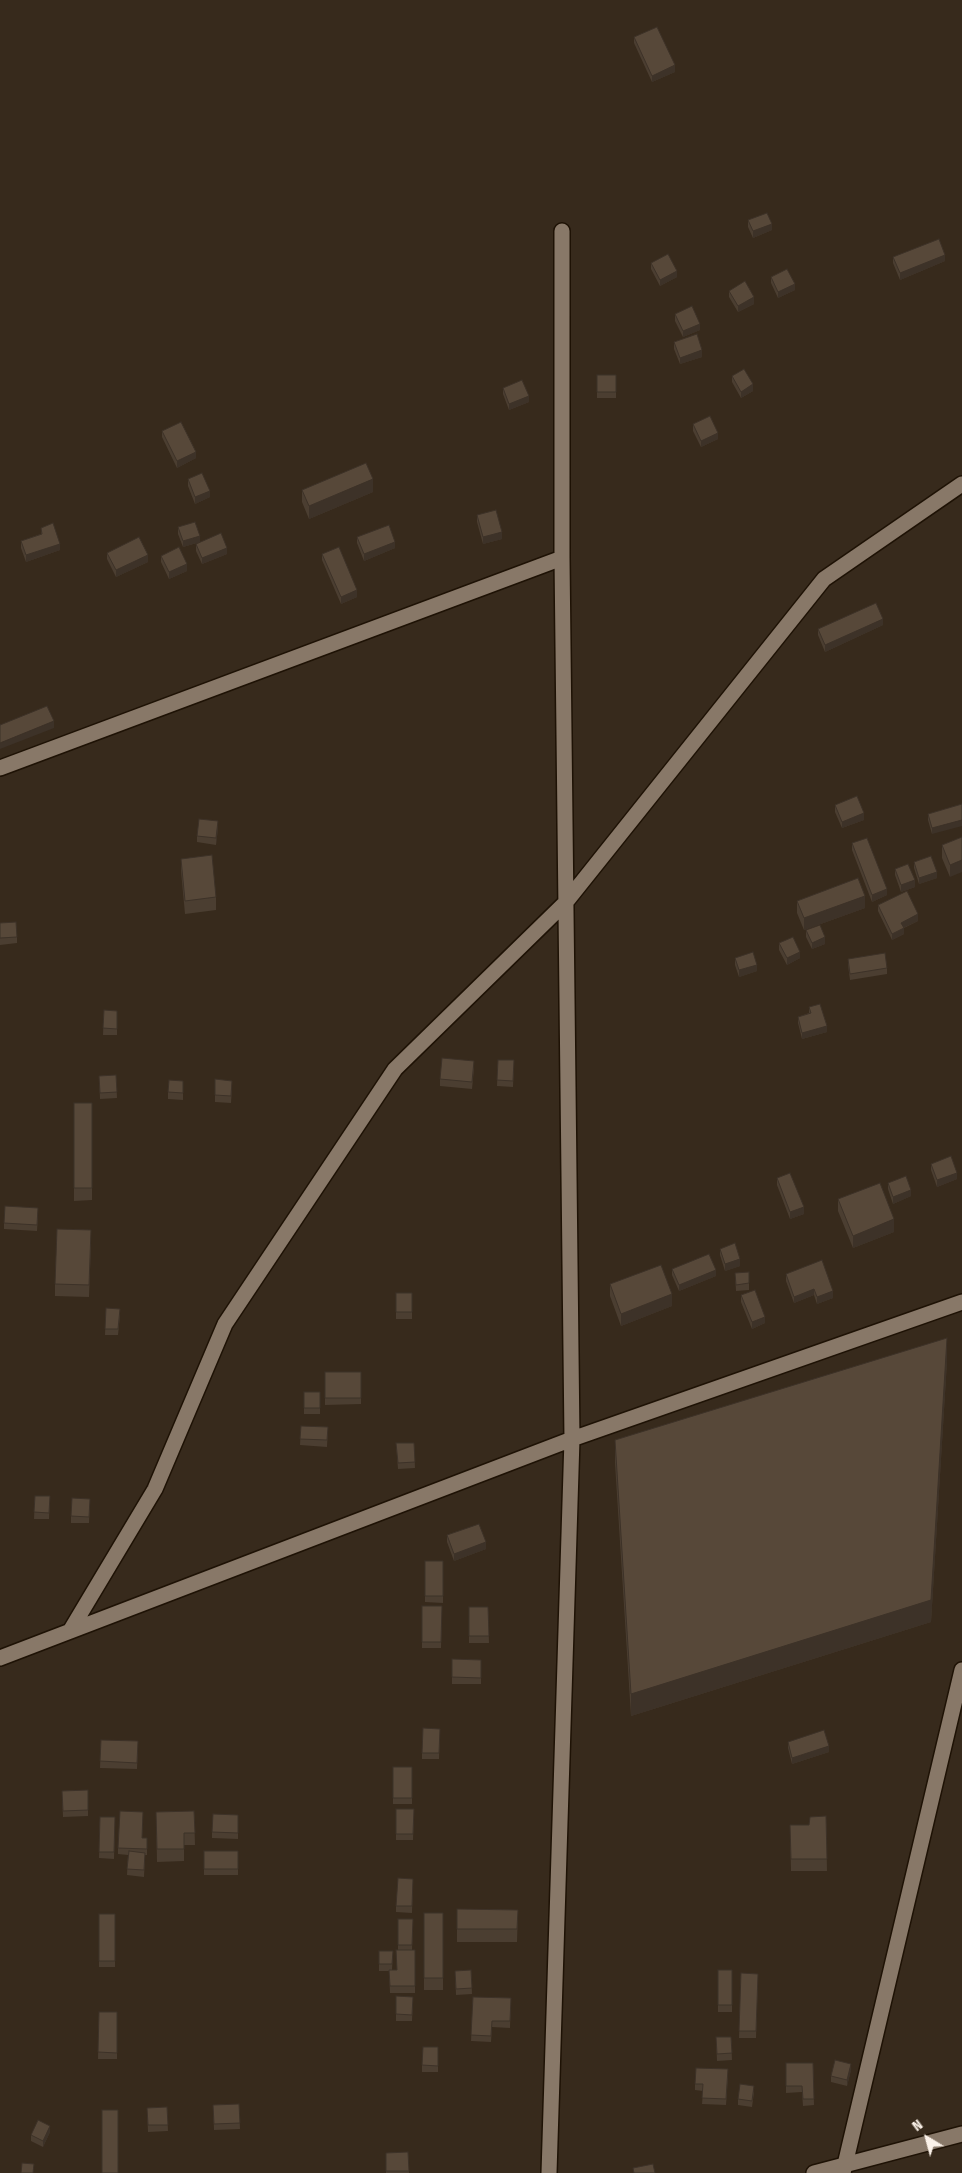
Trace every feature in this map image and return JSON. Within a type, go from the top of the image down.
[{"type":"street","points":[[549,2173],[572,1439],[562,558],[562,232]]},
{"type":"street","points":[[70,1631],[155,1489],[225,1324],[395,1069],[566,902],[824,579],[962,484]]},
{"type":"street","points":[[0,768],[562,558]]},
{"type":"street","points":[[0,1658],[572,1439],[962,1302]]},
{"type":"street","points":[[844,2169],[962,1670]]},
{"type":"street","points":[[814,2173],[844,2169],[962,2134]]},
{"type":"building","points":[[657,27],[675,65],[652,76],[634,37]]},
{"type":"building","points":[[767,213],[772,224],[753,231],[748,220]]},
{"type":"building","points":[[939,239],[945,255],[900,273],[893,257]]},
{"type":"building","points":[[668,254],[677,271],[660,280],[651,263]]},
{"type":"building","points":[[787,269],[795,284],[778,292],[771,277]]},
{"type":"building","points":[[745,281],[754,297],[738,306],[729,291]]},
{"type":"building","points":[[692,306],[700,324],[683,331],[675,314]]},
{"type":"building","points":[[697,334],[702,350],[680,358],[674,342]]},
{"type":"building","points":[[744,369],[753,384],[741,392],[732,376]]},
{"type":"building","points":[[597,375],[616,375],[616,392],[597,392]]},
{"type":"building","points":[[522,380],[529,396],[509,404],[503,388]]},
{"type":"building","points":[[710,416],[718,433],[701,441],[693,424]]},
{"type":"building","points":[[181,422],[196,452],[177,461],[162,431]]},
{"type":"building","points":[[366,463],[373,479],[309,506],[302,490]]},
{"type":"building","points":[[202,473],[210,491],[195,497],[188,479]]},
{"type":"building","points":[[496,510],[502,532],[483,537],[477,515]]},
{"type":"building","points":[[195,522],[200,536],[183,541],[178,527]]},
{"type":"building","points":[[53,523],[60,544],[26,555],[21,541],[42,534],[41,528]]},
{"type":"building","points":[[389,525],[395,542],[364,554],[357,537]]},
{"type":"building","points":[[221,533],[227,548],[202,558],[196,544]]},
{"type":"building","points":[[139,537],[148,555],[116,570],[107,553]]},
{"type":"building","points":[[179,547],[187,564],[169,572],[161,556]]},
{"type":"building","points":[[339,547],[357,590],[341,597],[322,554]]},
{"type":"building","points":[[876,603],[883,619],[825,645],[818,629]]},
{"type":"building","points":[[47,706],[54,721],[0,743],[0,725]]},
{"type":"building","points":[[857,796],[864,813],[842,822],[835,805]]},
{"type":"building","points":[[962,804],[962,820],[932,828],[928,814]]},
{"type":"building","points":[[199,819],[218,821],[216,838],[197,836]]},
{"type":"building","points":[[962,837],[962,860],[950,865],[942,845]]},
{"type":"building","points":[[867,838],[887,889],[872,895],[852,843]]},
{"type":"building","points":[[212,855],[216,897],[185,901],[181,859]]},
{"type":"building","points":[[931,856],[937,872],[919,878],[914,862]]},
{"type":"building","points":[[908,864],[915,880],[901,885],[895,869]]},
{"type":"building","points":[[858,878],[865,896],[804,918],[797,901]]},
{"type":"building","points":[[907,891],[918,914],[901,923],[904,928],[892,934],[878,905]]},
{"type":"building","points":[[16,922],[17,937],[0,938],[0,923]]},
{"type":"building","points":[[820,925],[825,937],[812,943],[806,930]]},
{"type":"building","points":[[793,937],[800,952],[787,958],[779,943]]},
{"type":"building","points":[[753,952],[757,965],[739,970],[735,958]]},
{"type":"building","points":[[885,953],[887,968],[850,974],[848,959]]},
{"type":"building","points":[[820,1004],[827,1026],[802,1033],[798,1017],[811,1013],[809,1007]]},
{"type":"building","points":[[104,1010],[117,1011],[117,1029],[103,1028]]},
{"type":"building","points":[[442,1058],[474,1061],[472,1082],[440,1079]]},
{"type":"building","points":[[498,1060],[514,1060],[513,1081],[497,1080]]},
{"type":"building","points":[[116,1075],[117,1092],[100,1093],[99,1076]]},
{"type":"building","points":[[215,1079],[232,1081],[231,1096],[215,1095]]},
{"type":"building","points":[[169,1080],[183,1081],[183,1093],[168,1092]]},
{"type":"building","points":[[74,1103],[92,1103],[92,1188],[74,1188]]},
{"type":"building","points":[[951,1156],[957,1173],[937,1180],[931,1164]]},
{"type":"building","points":[[790,1173],[804,1207],[790,1212],[777,1178]]},
{"type":"building","points":[[906,1176],[911,1190],[893,1197],[888,1183]]},
{"type":"building","points":[[880,1183],[894,1219],[853,1236],[838,1199]]},
{"type":"building","points":[[5,1206],[38,1208],[37,1225],[4,1223]]},
{"type":"building","points":[[57,1229],[91,1230],[89,1285],[55,1284]]},
{"type":"building","points":[[735,1243],[740,1259],[725,1264],[720,1249]]},
{"type":"building","points":[[709,1254],[716,1270],[679,1285],[672,1269]]},
{"type":"building","points":[[822,1260],[833,1291],[817,1297],[814,1289],[794,1297],[786,1274]]},
{"type":"building","points":[[661,1265],[672,1294],[621,1314],[610,1284]]},
{"type":"building","points":[[749,1272],[749,1283],[736,1285],[735,1273]]},
{"type":"building","points":[[755,1290],[765,1317],[752,1322],[741,1295]]},
{"type":"building","points":[[396,1293],[412,1293],[412,1312],[396,1312]]},
{"type":"building","points":[[106,1308],[120,1309],[118,1329],[105,1329]]},
{"type":"building","points":[[947,1338],[931,1600],[631,1694],[615,1440]]},
{"type":"building","points":[[325,1372],[361,1372],[361,1398],[325,1398]]},
{"type":"building","points":[[304,1392],[320,1392],[320,1408],[304,1408]]},
{"type":"building","points":[[301,1426],[328,1427],[327,1440],[300,1439]]},
{"type":"building","points":[[396,1443],[414,1443],[415,1462],[398,1463]]},
{"type":"building","points":[[35,1496],[50,1496],[49,1513],[34,1512]]},
{"type":"building","points":[[72,1498],[90,1499],[89,1517],[71,1516]]},
{"type":"building","points":[[479,1524],[486,1542],[454,1554],[447,1535]]},
{"type":"building","points":[[425,1561],[443,1561],[443,1596],[425,1596]]},
{"type":"building","points":[[422,1606],[442,1606],[441,1642],[422,1642]]},
{"type":"building","points":[[469,1607],[488,1607],[489,1636],[469,1636]]},
{"type":"building","points":[[452,1659],[481,1660],[481,1678],[452,1677]]},
{"type":"building","points":[[423,1728],[440,1729],[439,1753],[422,1753]]},
{"type":"building","points":[[824,1730],[829,1746],[792,1758],[788,1742]]},
{"type":"building","points":[[101,1740],[138,1741],[137,1763],[100,1761]]},
{"type":"building","points":[[393,1767],[412,1767],[412,1798],[393,1798]]},
{"type":"building","points":[[88,1790],[88,1810],[63,1811],[62,1791]]},
{"type":"building","points":[[396,1809],[414,1809],[413,1834],[396,1834]]},
{"type":"building","points":[[120,1811],[143,1812],[142,1838],[147,1838],[147,1849],[118,1848]]},
{"type":"building","points":[[194,1811],[195,1833],[184,1833],[184,1849],[157,1849],[156,1812]]},
{"type":"building","points":[[213,1814],[238,1815],[238,1833],[212,1832]]},
{"type":"building","points":[[826,1816],[827,1859],[791,1859],[790,1825],[809,1825],[810,1817]]},
{"type":"building","points":[[100,1817],[115,1817],[114,1852],[99,1852]]},
{"type":"building","points":[[129,1851],[145,1853],[144,1870],[127,1869]]},
{"type":"building","points":[[204,1851],[238,1851],[238,1869],[204,1869]]},
{"type":"building","points":[[398,1878],[413,1879],[412,1906],[396,1906]]},
{"type":"building","points":[[457,1909],[518,1910],[517,1929],[457,1929]]},
{"type":"building","points":[[424,1913],[443,1913],[443,1978],[424,1978]]},
{"type":"building","points":[[99,1914],[115,1914],[115,1961],[99,1961]]},
{"type":"building","points":[[398,1919],[413,1919],[412,1945],[398,1945]]},
{"type":"building","points":[[396,1950],[415,1950],[415,1986],[390,1986],[389,1970],[397,1970]]},
{"type":"building","points":[[379,1951],[393,1951],[392,1964],[379,1964]]},
{"type":"building","points":[[471,1970],[472,1988],[456,1989],[455,1971]]},
{"type":"building","points":[[718,1970],[732,1970],[732,2005],[718,2005]]},
{"type":"building","points":[[741,1973],[758,1974],[756,2031],[739,2031]]},
{"type":"building","points":[[396,1996],[413,1997],[412,2015],[396,2014]]},
{"type":"building","points":[[473,1997],[511,1998],[510,2021],[492,2021],[491,2036],[471,2035]]},
{"type":"building","points":[[99,2012],[117,2012],[117,2053],[98,2052]]},
{"type":"building","points":[[716,2037],[731,2037],[732,2053],[717,2054]]},
{"type":"building","points":[[423,2047],[438,2047],[438,2066],[422,2065]]},
{"type":"building","points":[[835,2060],[851,2064],[847,2080],[831,2076]]},
{"type":"building","points":[[786,2063],[813,2063],[814,2099],[803,2099],[802,2086],[786,2086]]},
{"type":"building","points":[[696,2068],[728,2069],[726,2099],[702,2098],[703,2084],[695,2084]]},
{"type":"building","points":[[740,2084],[754,2086],[752,2101],[738,2099]]},
{"type":"building","points":[[239,2104],[240,2123],[214,2124],[213,2105]]},
{"type":"building","points":[[167,2107],[168,2125],[148,2125],[147,2108]]},
{"type":"building","points":[[102,2110],[118,2110],[118,2173],[102,2173]]},
{"type":"building","points":[[38,2120],[50,2126],[43,2141],[31,2135]]},
{"type":"building","points":[[408,2152],[409,2171],[386,2171],[386,2153]]},
{"type":"building","points":[[22,2163],[34,2164],[33,2173],[21,2173]]},
{"type":"building","points":[[653,2164],[655,2173],[634,2173],[633,2168]]}]
